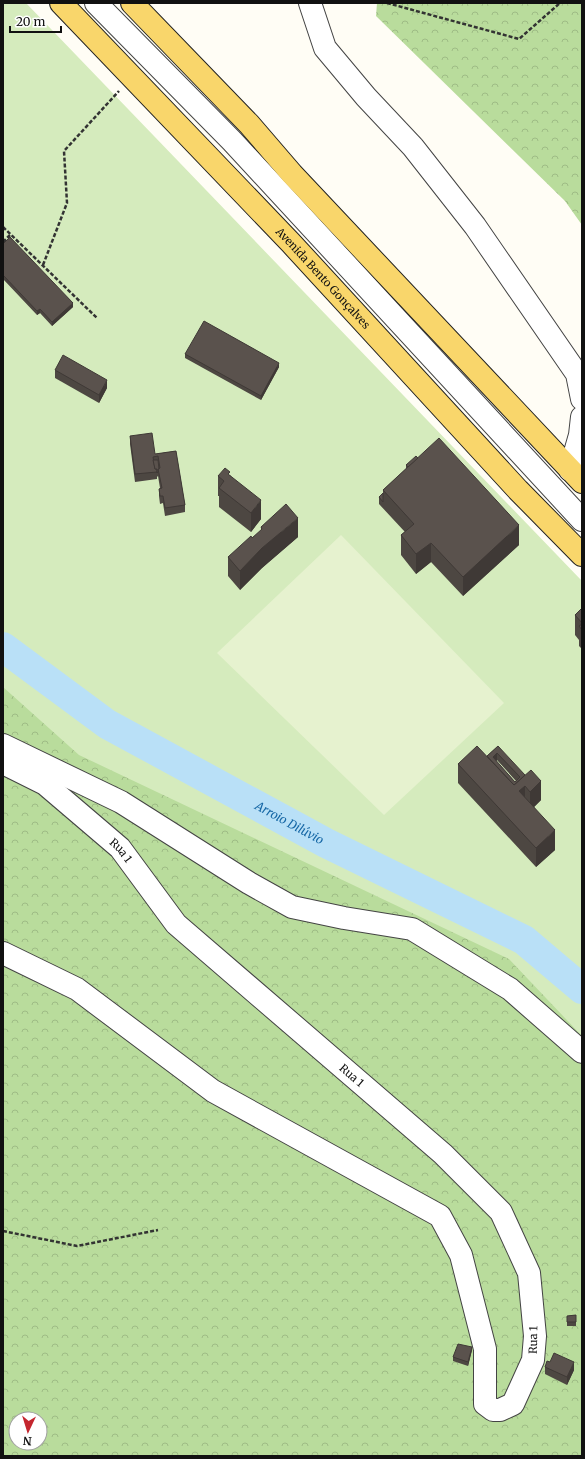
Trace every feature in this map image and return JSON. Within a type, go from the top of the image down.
[{"type":"main road","name":"Avenida Bento Gonçalves","points":[[61,3],[291,243],[518,490],[582,555]]},
{"type":"main road","points":[[132,3],[249,124],[292,174],[576,476]]},
{"type":"street","points":[[96,3],[232,141],[582,520]]},
{"type":"street","points":[[310,3],[325,48],[366,97],[413,147],[475,226],[577,374],[582,399]]},
{"type":"street","points":[[576,476],[582,417]]},
{"type":"street","points":[[3,745],[121,802],[249,883],[292,907],[344,918],[412,929],[510,989],[582,1052]]},
{"type":"street","name":"Rua 1","points":[[3,763],[44,784],[120,848],[176,924],[443,1154],[501,1212],[529,1273],[535,1336],[533,1360],[513,1404],[500,1410],[494,1410],[485,1404],[485,1349],[461,1255],[440,1216],[213,1090],[77,989],[3,953]]},
{"type":"path","points":[[387,3],[519,39],[560,3]]},
{"type":"path","points":[[43,265],[67,203],[64,151],[119,91]]},
{"type":"path","points":[[3,227],[97,318]]},
{"type":"path","points":[[3,242],[10,235]]},
{"type":"path","points":[[3,1230],[77,1246],[158,1230]]},
{"type":"green space","points":[[3,3],[26,3],[582,581],[582,1456],[3,1456]]},
{"type":"green space","points":[[377,3],[582,3],[582,225],[565,201],[376,16]]},
{"type":"green space","points":[[341,535],[504,703],[384,815],[217,653]]},
{"type":"green space","points":[[3,687],[79,755],[509,959],[582,1036],[582,1456],[3,1456]]},
{"type":"building","points":[[10,237],[73,303],[52,322],[40,309],[37,311],[3,275],[3,244]]},
{"type":"building","points":[[204,321],[279,363],[261,396],[185,354]]},
{"type":"building","points":[[63,355],[107,380],[99,395],[55,370]]},
{"type":"building","points":[[152,433],[155,454],[176,451],[185,505],[165,508],[163,496],[160,496],[159,489],[162,488],[158,469],[160,468],[158,456],[153,457],[157,472],[135,474],[130,436]]},
{"type":"building","points":[[439,438],[519,525],[463,577],[431,543],[416,554],[401,535],[414,524],[383,490]]},
{"type":"building","points":[[416,456],[418,458],[408,467],[406,465]]},
{"type":"building","points":[[153,460],[158,460],[159,469],[157,473],[157,469],[155,469]]},
{"type":"building","points":[[225,468],[230,472],[228,474],[261,500],[251,513],[219,488],[224,481],[218,476]]},
{"type":"building","points":[[383,493],[383,502],[379,497]]},
{"type":"building","points":[[286,504],[298,518],[262,548],[240,571],[228,557],[251,536],[252,538],[262,529],[261,527]]},
{"type":"building","points":[[582,608],[582,623],[575,615]]},
{"type":"building","points":[[477,746],[514,785],[531,770],[541,781],[530,792],[525,786],[519,791],[555,830],[536,848],[458,764]]},
{"type":"building","points":[[498,746],[525,775],[514,785],[487,756]],"holes":[[[497,753],[520,777],[515,782],[493,757]]]},
{"type":"building","points":[[576,1315],[576,1322],[567,1322],[567,1316]]},
{"type":"building","points":[[458,1344],[472,1347],[468,1362],[453,1357]]},
{"type":"building","points":[[554,1353],[574,1362],[567,1377],[545,1367],[547,1361],[550,1362]]},
{"type":"waterway","name":"Arroio Dilúvio","points":[[3,647],[107,724],[326,843],[524,940],[582,989]]}]
